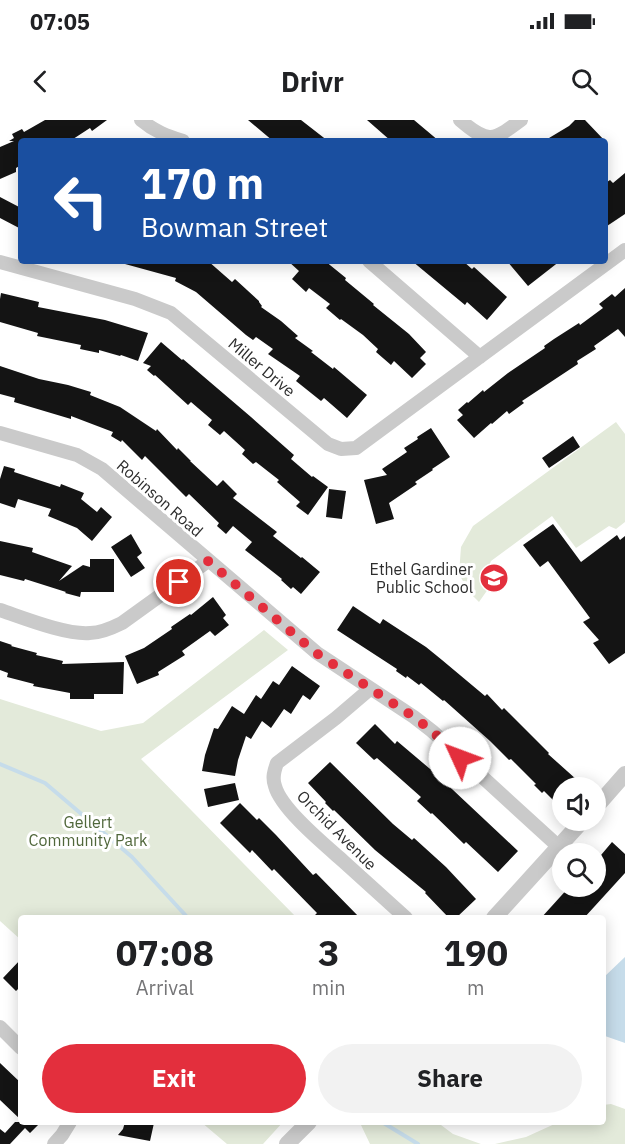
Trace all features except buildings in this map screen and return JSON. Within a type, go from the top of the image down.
[{"type":"street","points":[[141,120],[159,133],[174,138]]},
{"type":"street","points":[[459,120],[479,135],[496,137],[521,120]]},
{"type":"street","name":"Miller Drive","points":[[608,263],[625,250]]},
{"type":"street","name":"Miller Drive","points":[[0,262],[135,299],[171,313],[328,444],[341,449],[356,448],[606,264]]},
{"type":"street","points":[[372,264],[480,357]]},
{"type":"street","name":"Robinson Road","points":[[0,433],[77,455],[102,469],[316,653],[432,731],[555,843]]},
{"type":"street","points":[[0,610],[59,629],[77,633],[92,633],[122,623],[208,561]]},
{"type":"street","name":"Orchid Avenue","points":[[370,689],[277,763],[274,783],[277,792],[311,832],[403,915]]},
{"type":"street","points":[[606,796],[625,774]]},
{"type":"street","points":[[563,843],[573,831]]},
{"type":"street","points":[[497,915],[552,855]]},
{"type":"street","points":[[0,1027],[18,1045]]},
{"type":"street","points":[[54,1144],[68,1125]]},
{"type":"street","points":[[287,1144],[306,1125]]},
{"type":"green space","points":[[616,422],[625,434],[625,522],[616,529],[609,526],[576,548],[552,516],[491,561],[487,571],[493,582],[479,602],[469,592],[459,574],[461,547],[473,526]]},
{"type":"green space","name":"Gellert Community Park","points":[[264,630],[288,650],[141,759],[294,915],[18,915],[18,937],[0,921],[0,699],[101,731],[143,723]]},
{"type":"green space","points":[[606,1105],[625,1109],[625,1144],[495,1144],[526,1137],[552,1125],[606,1125]]},
{"type":"green space","points":[[205,1125],[280,1125],[263,1144],[227,1144]]},
{"type":"green space","points":[[361,1125],[441,1125],[453,1134],[481,1144],[370,1144]]},
{"type":"water","points":[[625,957],[625,1043],[606,1036],[606,975]]},
{"type":"waterway","points":[[0,764],[45,783],[132,857],[185,915]]},
{"type":"waterway","points":[[387,1125],[418,1144]]},
{"type":"place","name":"Ethel Gardiner Public School","points":[[494,578]]},
{"type":"route","points":[[179,582],[208,561],[316,653],[414,717],[460,758]]}]
